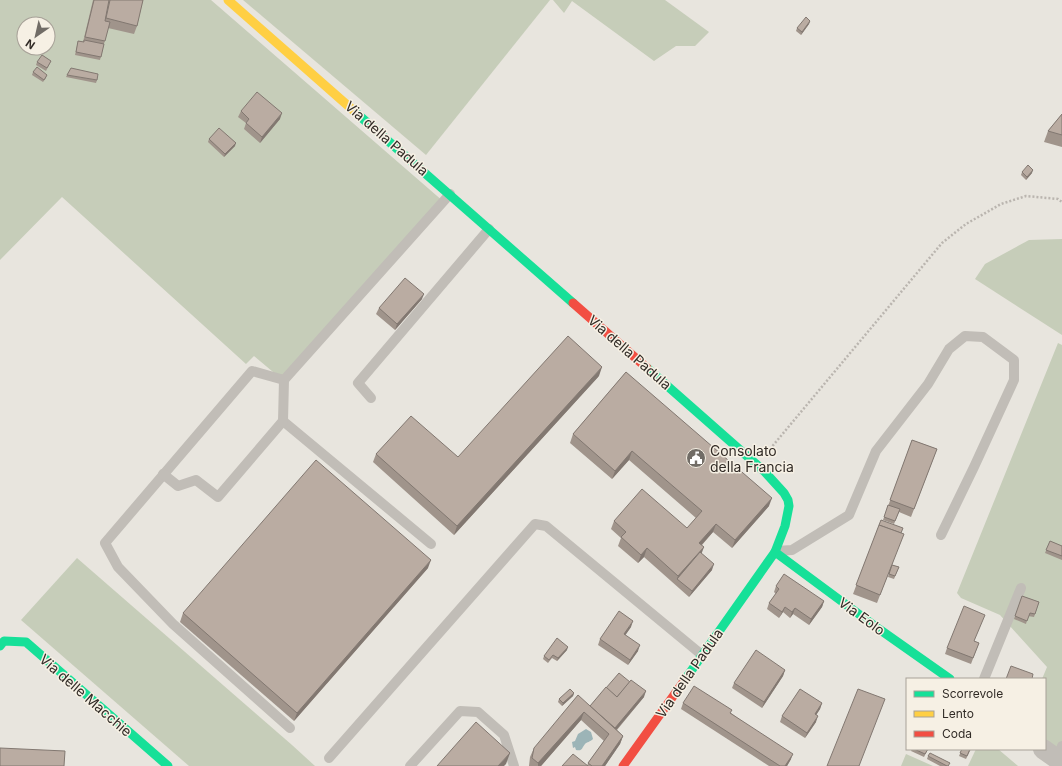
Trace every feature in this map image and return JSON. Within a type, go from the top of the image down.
[{"type":"street","name":"Via della Padula","points":[[228,0],[764,470],[786,496],[789,502],[787,518],[775,552],[623,766]]},
{"type":"street","name":"Via Eolo","points":[[775,552],[879,629],[949,678]]},
{"type":"street","name":"Via delle Macchie","points":[[0,646],[4,641],[26,642],[168,766]]},
{"type":"lane","points":[[164,474],[178,486],[196,480],[218,497],[283,421],[284,380],[450,194]]},
{"type":"lane","points":[[371,398],[358,383],[489,229]]},
{"type":"lane","points":[[775,552],[792,550],[848,515],[876,451],[928,384],[949,349],[964,336],[983,337],[1014,360],[1014,380],[941,535]]},
{"type":"lane","points":[[284,380],[252,371],[105,543],[118,567],[173,624],[290,728]]},
{"type":"lane","points":[[283,421],[431,544]]},
{"type":"lane","points":[[329,758],[535,524],[546,526],[702,655]]},
{"type":"lane","points":[[984,678],[1021,588]]},
{"type":"lane","points":[[410,766],[460,711],[478,712],[504,735],[514,766]]},
{"type":"path","points":[[757,464],[942,243],[966,224],[1001,204],[1026,196],[1058,199],[1062,202]]},
{"type":"green space","points":[[0,0],[211,0],[444,202],[285,382],[254,356],[246,364],[62,197],[0,260]]},
{"type":"green space","points":[[243,0],[550,0],[426,155]]},
{"type":"green space","points":[[553,0],[665,0],[709,32],[695,46],[676,46],[654,61],[572,1],[564,13]]},
{"type":"green space","points":[[1062,239],[1062,335],[975,279],[985,264],[1029,240]]},
{"type":"green space","points":[[1058,343],[1062,345],[1062,766],[1046,750],[1046,678],[1042,678],[1047,667],[1000,615],[961,598],[957,593]]},
{"type":"green space","points":[[77,558],[315,766],[189,766],[21,620]]},
{"type":"green space","points":[[976,750],[999,750],[1018,766],[968,766]]},
{"type":"green space","points":[[906,754],[933,766],[901,766]]},
{"type":"water","points":[[586,729],[591,732],[593,739],[585,744],[581,750],[576,750],[575,747],[573,748],[572,742],[575,741],[578,734]]},
{"type":"building","points":[[94,0],[109,0],[105,21],[110,22],[105,41],[85,37]]},
{"type":"building","points":[[110,0],[143,0],[137,26],[106,18]]},
{"type":"building","points":[[806,17],[810,21],[802,32],[797,28]]},
{"type":"building","points":[[84,40],[104,44],[101,57],[76,52],[78,41],[84,42]]},
{"type":"building","points":[[41,56],[51,61],[47,68],[37,62]]},
{"type":"building","points":[[37,67],[47,75],[44,80],[33,72]]},
{"type":"building","points":[[71,68],[98,74],[97,80],[67,75]]},
{"type":"building","points":[[257,92],[282,113],[262,137],[246,123],[249,119],[241,111]]},
{"type":"building","points":[[1062,114],[1062,135],[1048,131]]},
{"type":"building","points":[[219,128],[236,143],[225,154],[209,139]]},
{"type":"building","points":[[1028,165],[1033,170],[1027,177],[1022,172]]},
{"type":"building","points":[[405,278],[424,294],[397,324],[379,308]]},
{"type":"building","points":[[568,336],[602,367],[457,526],[376,454],[411,416],[458,457]]},
{"type":"building","points":[[626,372],[772,498],[735,540],[716,524],[699,543],[704,547],[678,576],[647,548],[641,555],[621,537],[626,532],[614,521],[642,489],[687,528],[702,511],[632,451],[615,471],[573,434]]},
{"type":"building","points":[[912,440],[937,449],[914,509],[890,500]]},
{"type":"building","points":[[316,460],[431,560],[297,713],[183,613]]},
{"type":"building","points":[[888,505],[900,509],[895,521],[884,517]]},
{"type":"building","points":[[881,520],[903,528],[901,533],[879,525]]},
{"type":"building","points":[[879,525],[904,534],[880,595],[856,585]]},
{"type":"building","points":[[1050,541],[1062,546],[1062,556],[1046,550]]},
{"type":"building","points":[[700,552],[714,564],[692,591],[677,579]]},
{"type":"building","points":[[892,565],[899,567],[895,576],[889,574]]},
{"type":"building","points":[[784,574],[824,601],[811,619],[795,608],[792,612],[785,607],[782,612],[769,603],[779,589],[776,586]]},
{"type":"building","points":[[1022,596],[1039,602],[1035,614],[1030,613],[1027,621],[1015,616]]},
{"type":"building","points":[[964,606],[985,615],[974,641],[979,643],[973,658],[947,648]]},
{"type":"building","points":[[619,611],[633,621],[624,634],[640,645],[630,660],[600,639]]},
{"type":"building","points":[[557,638],[568,647],[558,658],[553,655],[549,660],[544,656]]},
{"type":"building","points":[[756,650],[785,670],[764,702],[734,683]]},
{"type":"building","points":[[1011,666],[1033,674],[1032,678],[1006,678]]},
{"type":"building","points":[[619,673],[630,682],[617,697],[606,688]]},
{"type":"building","points":[[631,680],[646,691],[615,728],[590,706],[606,687],[617,697]]},
{"type":"building","points":[[694,686],[732,710],[730,713],[793,754],[785,766],[780,766],[683,703]]},
{"type":"building","points":[[570,689],[574,693],[563,703],[559,699]]},
{"type":"building","points":[[800,689],[822,703],[815,714],[818,716],[807,733],[782,716]]},
{"type":"building","points":[[858,689],[885,699],[859,766],[827,766]]},
{"type":"building","points":[[578,695],[623,736],[602,766],[592,766],[588,763],[609,734],[584,712],[538,763],[532,758],[534,748]]},
{"type":"building","points":[[476,722],[510,753],[498,766],[437,766]]},
{"type":"building","points":[[0,748],[65,751],[64,766],[0,766]]},
{"type":"building","points":[[916,750],[927,750],[925,754]]},
{"type":"building","points":[[962,750],[970,750],[967,756],[960,753]]},
{"type":"building","points":[[930,753],[950,763],[947,766],[928,756]]},
{"type":"building","points":[[573,754],[588,766],[562,766]]},
{"type":"traffic: fast","points":[[354,111],[573,303]]},
{"type":"traffic: fast","points":[[647,368],[764,471],[784,493],[788,500],[789,506],[785,526],[775,552],[684,681]]},
{"type":"traffic: fast","points":[[775,552],[879,629],[949,678]]},
{"type":"traffic: fast","points":[[0,646],[4,641],[26,642],[168,766]]},
{"type":"traffic: slow","points":[[228,0],[354,111]]},
{"type":"traffic: jam","points":[[573,303],[647,368]]},
{"type":"traffic: jam","points":[[623,766],[684,681]]},
{"type":"place","name":"Consolato della Francia","points":[[696,458]]}]
